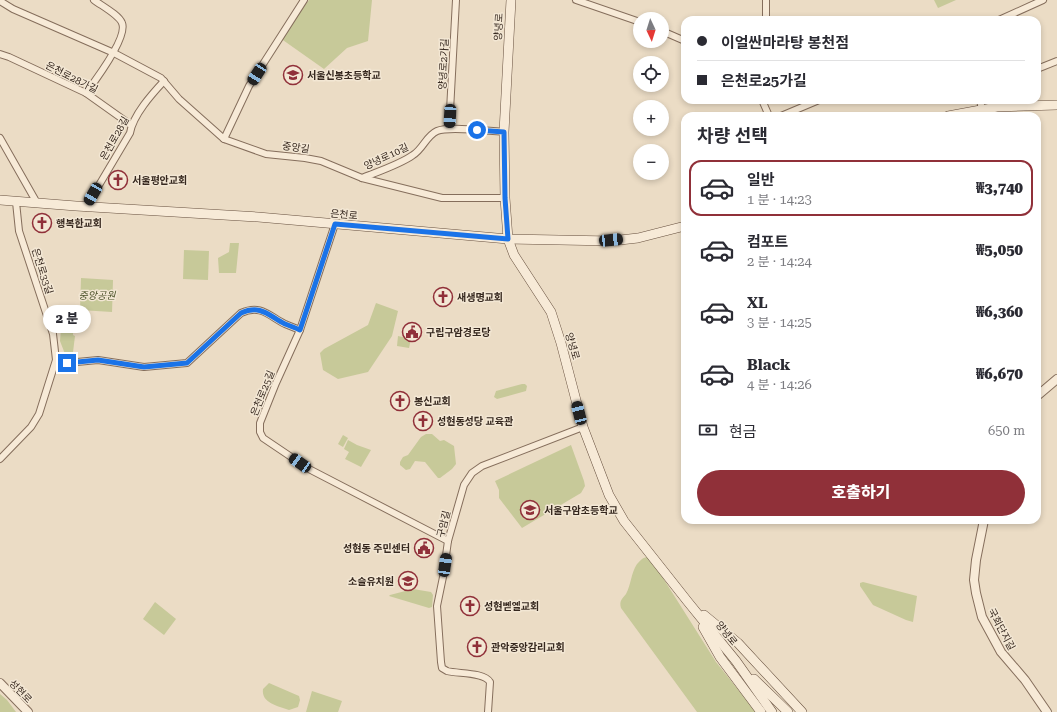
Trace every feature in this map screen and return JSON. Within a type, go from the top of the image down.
[{"type":"main road","name":"양녕로","points":[[511,0],[504,132],[505,198],[508,239],[514,256],[551,312],[561,343],[583,427],[605,486],[617,510],[736,661],[772,712]]},
{"type":"main road","points":[[971,112],[997,107],[1057,105]]},
{"type":"main road","name":"은천로","points":[[0,200],[86,207],[258,217],[508,239],[611,240],[644,237],[681,227]]},
{"type":"main road","points":[[688,602],[720,658],[761,712]]},
{"type":"main road","points":[[688,602],[738,643],[802,712]]},
{"type":"main road","name":"양녕로","points":[[736,661],[788,712]]},
{"type":"street","points":[[86,93],[114,53],[123,33],[122,23],[119,19],[94,0]]},
{"type":"street","points":[[224,139],[249,86],[304,0]]},
{"type":"street","name":"양녕로2가길","points":[[449,129],[456,0]]},
{"type":"street","points":[[576,0],[633,20]]},
{"type":"street","points":[[766,0],[766,16]]},
{"type":"street","points":[[1008,16],[1044,0]]},
{"type":"street","name":"중앙길","points":[[0,1],[114,53],[161,78],[179,99],[224,139],[266,154],[321,161],[362,178],[442,198],[505,198]]},
{"type":"street","points":[[669,34],[681,39]]},
{"type":"street","name":"은천로28가길","points":[[0,54],[86,93],[131,125]]},
{"type":"street","points":[[1041,67],[1057,61]]},
{"type":"street","name":"은천로28길","points":[[86,207],[130,133],[131,125],[164,81]]},
{"type":"street","points":[[790,112],[810,104]]},
{"type":"street","points":[[981,104],[982,110]]},
{"type":"street","name":"양녕로10길","points":[[362,178],[410,158],[418,151],[431,134],[438,131],[449,129],[504,132]]},
{"type":"street","points":[[0,138],[37,203]]},
{"type":"street","name":"은천로33길","points":[[0,459],[31,427],[39,414],[56,364],[53,334],[19,231],[16,202]]},
{"type":"street","name":"은천로25길","points":[[335,224],[300,330],[260,423],[260,432],[263,438],[308,469],[448,541]]},
{"type":"street","points":[[56,364],[98,360],[144,367],[187,363],[241,313],[250,309],[263,311],[285,324],[300,330]]},
{"type":"street","points":[[1041,393],[1057,379]]},
{"type":"street","name":"구암길","points":[[488,712],[490,682],[488,678],[447,671],[442,668],[441,662],[437,606],[444,577],[448,541],[462,488],[472,473],[491,463],[583,427]]},
{"type":"street","name":"국회단지길","points":[[983,524],[976,560],[974,580],[982,617],[1001,652],[1025,680],[1047,712]]},
{"type":"street","name":"성현로","points":[[0,683],[28,712]]},
{"type":"green space","points":[[309,0],[372,0],[368,41],[347,48],[324,69],[280,38]]},
{"type":"green space","points":[[934,0],[956,0],[938,8]]},
{"type":"green space","points":[[230,243],[239,243],[236,273],[219,273],[218,258],[229,252]]},
{"type":"green space","points":[[184,250],[209,251],[208,280],[183,279]]},
{"type":"green space","name":"중앙공원","points":[[81,278],[113,280],[112,312],[80,310]]},
{"type":"green space","points":[[376,303],[398,311],[392,336],[368,372],[338,379],[323,370],[320,353],[324,349],[368,325]]},
{"type":"green space","points":[[62,317],[74,318],[73,335],[75,336],[73,352],[65,354],[60,341]]},
{"type":"green space","points":[[398,336],[411,339],[409,348],[397,346]]},
{"type":"green space","points":[[522,384],[527,386],[526,391],[497,399],[494,397],[496,391]]},
{"type":"green space","points":[[426,434],[432,434],[440,441],[444,440],[454,446],[456,464],[440,478],[438,478],[425,462],[415,461],[410,469],[406,470],[400,465],[403,457],[408,455],[421,437]]},
{"type":"green space","points":[[343,435],[348,438],[343,447],[338,444]]},
{"type":"green space","points":[[348,440],[371,450],[361,467],[345,459],[349,452],[344,449]]},
{"type":"green space","points":[[571,445],[584,481],[585,486],[581,493],[522,528],[499,498],[499,490],[495,481]]},
{"type":"green space","points":[[647,557],[651,559],[716,662],[756,712],[697,712],[621,608],[620,606],[622,599],[628,590],[637,564]]},
{"type":"green space","points":[[863,582],[917,596],[913,622],[873,605],[860,586],[860,583]]},
{"type":"green space","points":[[413,589],[431,592],[433,595],[432,607],[429,608],[389,596]]},
{"type":"green space","points":[[155,602],[176,619],[164,635],[143,619]]},
{"type":"green space","points":[[269,683],[299,696],[300,700],[298,707],[289,710],[267,701],[263,694],[263,689]]},
{"type":"green space","points":[[312,691],[342,701],[338,712],[306,712]]},
{"type":"green space","points":[[0,694],[7,700],[16,712],[0,712]]},
{"type":"place","name":"서울신봉초등학교","points":[[293,75]]},
{"type":"place","name":"서울평안교회","points":[[118,180]]},
{"type":"place","name":"행복한교회","points":[[42,223]]},
{"type":"place","name":"새생명교회","points":[[443,297]]},
{"type":"place","name":"구립구암경로당","points":[[412,332]]},
{"type":"place","name":"봉신교회","points":[[400,401]]},
{"type":"place","name":"성현동성당 교육관","points":[[423,421]]},
{"type":"place","name":"서울구암초등학교","points":[[530,510]]},
{"type":"place","name":"성현동 주민센터","points":[[424,548]]},
{"type":"place","name":"소슬유치원","points":[[408,581]]},
{"type":"place","name":"성현벧엘교회","points":[[470,606]]},
{"type":"place","name":"관악중앙감리교회","points":[[477,647]]},
{"type":"route","points":[[67,363],[98,360],[144,367],[187,363],[241,313],[250,309],[263,311],[285,324],[300,330],[335,224],[508,239],[505,198],[504,132],[477,130]]}]
